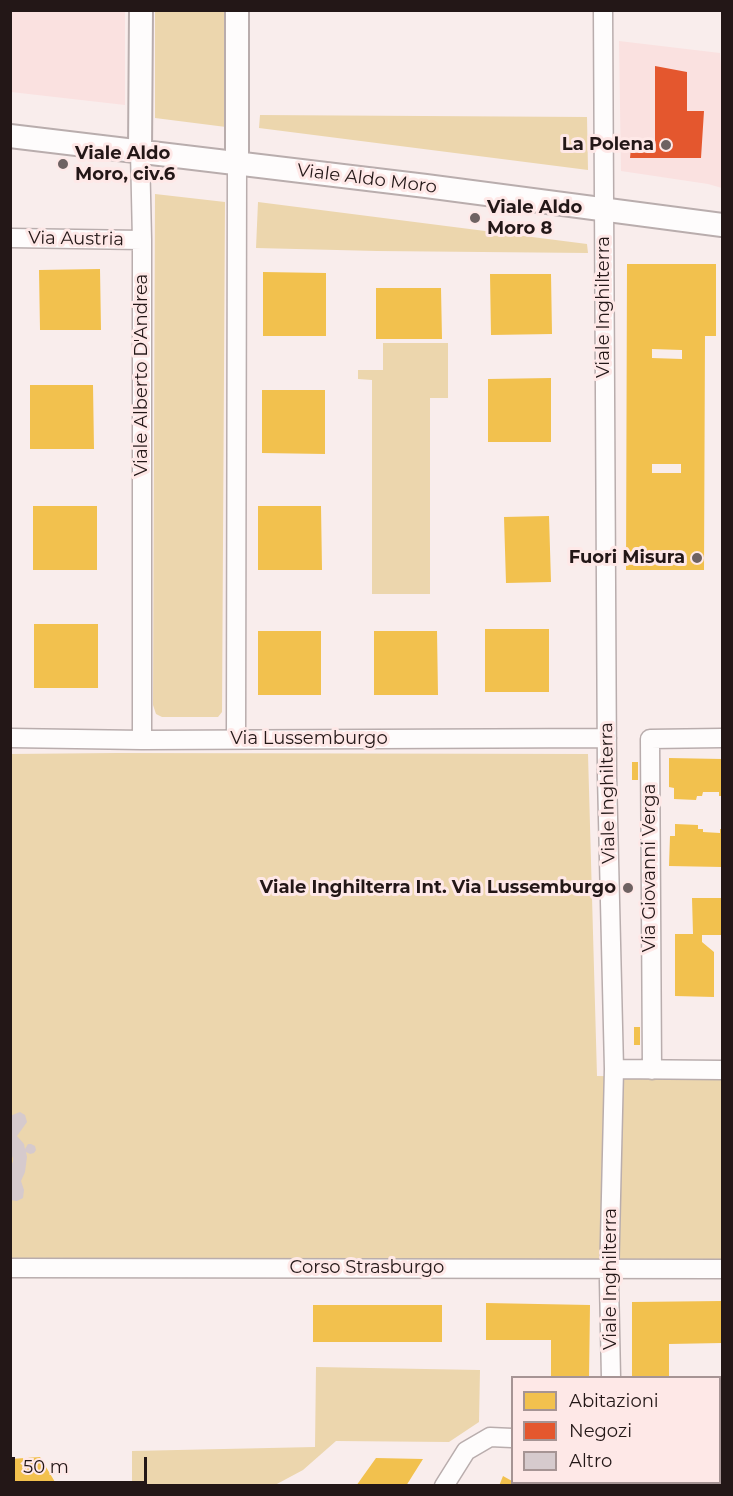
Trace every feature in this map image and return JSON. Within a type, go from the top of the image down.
[{"type":"street","name":"Viale Alberto D'Andrea","points":[[141,10],[142,740]]},
{"type":"street","points":[[236,739],[237,10]]},
{"type":"street","name":"Viale Inghilterra","points":[[603,10],[607,738],[614,1070],[610,1269],[611,1376]]},
{"type":"street","name":"Viale Aldo Moro","points":[[10,136],[723,225]]},
{"type":"street","name":"Via Austria","points":[[10,238],[142,240]]},
{"type":"street","name":"Via Lussemburgo","points":[[10,738],[142,740],[607,738]]},
{"type":"street","name":"Via Giovanni Verga","points":[[652,1070],[650,739],[723,738]]},
{"type":"street","points":[[614,1070],[723,1070]]},
{"type":"street","name":"Corso Strasburgo","points":[[10,1268],[723,1269]]},
{"type":"street","points":[[444,1485],[466,1451],[490,1437],[511,1437]]},
{"type":"shaded area","points":[[11,10],[125,11],[125,105],[11,92]]},
{"type":"shaded area","points":[[155,11],[226,11],[226,127],[155,118]]},
{"type":"shaded area","points":[[619,41],[720,53],[722,66],[722,188],[621,171]]},
{"type":"shaded area","points":[[260,115],[587,117],[588,170],[259,128]]},
{"type":"shaded area","points":[[155,194],[225,202],[222,712],[218,717],[162,717],[156,714],[153,705]]},
{"type":"shaded area","points":[[258,202],[587,244],[588,253],[256,248]]},
{"type":"shaded area","points":[[383,343],[448,343],[448,398],[430,398],[430,594],[372,594],[372,380],[358,379],[358,370],[383,370]]},
{"type":"shaded area","points":[[10,754],[588,754],[597,1076],[722,1078],[722,1259],[11,1260]]},
{"type":"shaded area","points":[[316,1367],[480,1370],[479,1422],[449,1442],[336,1441],[303,1470],[275,1485],[132,1485],[132,1451],[315,1447]]},
{"type":"building: Abitazioni","points":[[627,264],[716,264],[716,336],[705,336],[704,570],[626,570]],"holes":[[[652,349],[682,350],[682,359],[652,358]],[[652,464],[681,464],[681,473],[652,473]]]},
{"type":"building: Abitazioni","points":[[100,269],[101,330],[40,330],[39,270]]},
{"type":"building: Abitazioni","points":[[263,272],[326,273],[326,336],[263,336]]},
{"type":"building: Abitazioni","points":[[490,274],[551,274],[552,334],[491,335]]},
{"type":"building: Abitazioni","points":[[376,288],[441,288],[442,339],[376,339]]},
{"type":"building: Abitazioni","points":[[551,378],[551,442],[488,442],[488,379]]},
{"type":"building: Abitazioni","points":[[30,385],[93,385],[94,449],[30,449]]},
{"type":"building: Abitazioni","points":[[262,390],[325,390],[325,454],[262,453]]},
{"type":"building: Abitazioni","points":[[33,506],[97,506],[97,570],[33,570]]},
{"type":"building: Abitazioni","points":[[258,506],[321,506],[322,570],[258,570]]},
{"type":"building: Abitazioni","points":[[549,516],[551,582],[506,583],[504,517]]},
{"type":"building: Abitazioni","points":[[34,624],[98,624],[98,688],[34,688]]},
{"type":"building: Abitazioni","points":[[485,629],[549,629],[549,692],[485,692]]},
{"type":"building: Abitazioni","points":[[258,631],[321,631],[321,695],[258,695]]},
{"type":"building: Abitazioni","points":[[374,631],[437,631],[438,695],[374,695]]},
{"type":"building: Abitazioni","points":[[669,758],[722,759],[722,796],[719,796],[719,792],[703,792],[702,796],[697,796],[696,800],[674,799],[674,788],[669,787]]},
{"type":"building: Abitazioni","points":[[632,762],[638,762],[638,780],[632,780]]},
{"type":"building: Abitazioni","points":[[675,824],[698,825],[698,829],[703,829],[703,832],[720,833],[722,829],[722,867],[669,866],[670,836],[675,836]]},
{"type":"building: Abitazioni","points":[[692,898],[722,898],[722,935],[702,935],[702,942],[714,952],[714,997],[675,996],[675,934],[693,934]]},
{"type":"building: Abitazioni","points":[[634,1027],[640,1027],[640,1045],[634,1045]]},
{"type":"building: Abitazioni","points":[[722,1301],[722,1343],[669,1344],[669,1376],[632,1376],[632,1302]]},
{"type":"building: Abitazioni","points":[[486,1303],[590,1305],[589,1376],[551,1376],[551,1340],[486,1340]]},
{"type":"building: Abitazioni","points":[[313,1305],[442,1305],[442,1342],[313,1342]]},
{"type":"building: Abitazioni","points":[[40,1457],[59,1486],[10,1486],[10,1459]]},
{"type":"building: Abitazioni","points":[[376,1458],[423,1459],[406,1486],[356,1486]]},
{"type":"building: Abitazioni","points":[[722,1471],[722,1486],[699,1486],[698,1484],[721,1484]]},
{"type":"building: Abitazioni","points":[[503,1476],[511,1480],[511,1484],[521,1486],[499,1486]]},
{"type":"building: Negozi","points":[[655,66],[687,72],[687,111],[704,111],[701,158],[630,158],[631,148],[655,146]]},
{"type":"building: Altro","points":[[20,1112],[25,1115],[27,1122],[17,1136],[25,1149],[28,1144],[31,1144],[36,1150],[30,1154],[26,1152],[25,1172],[21,1181],[24,1190],[23,1198],[17,1201],[10,1200],[10,1165],[13,1158],[10,1153],[10,1116]]},
{"type":"place","name":"La Polena","points":[[666,145]]},
{"type":"place","name":"Viale Aldo Moro, civ.6","points":[[63,164]]},
{"type":"place","name":"Viale Aldo Moro 8","points":[[475,218]]},
{"type":"place","name":"Fuori Misura","points":[[697,558]]},
{"type":"place","name":"Viale Inghilterra Int. Via Lussemburgo","points":[[628,888]]}]
